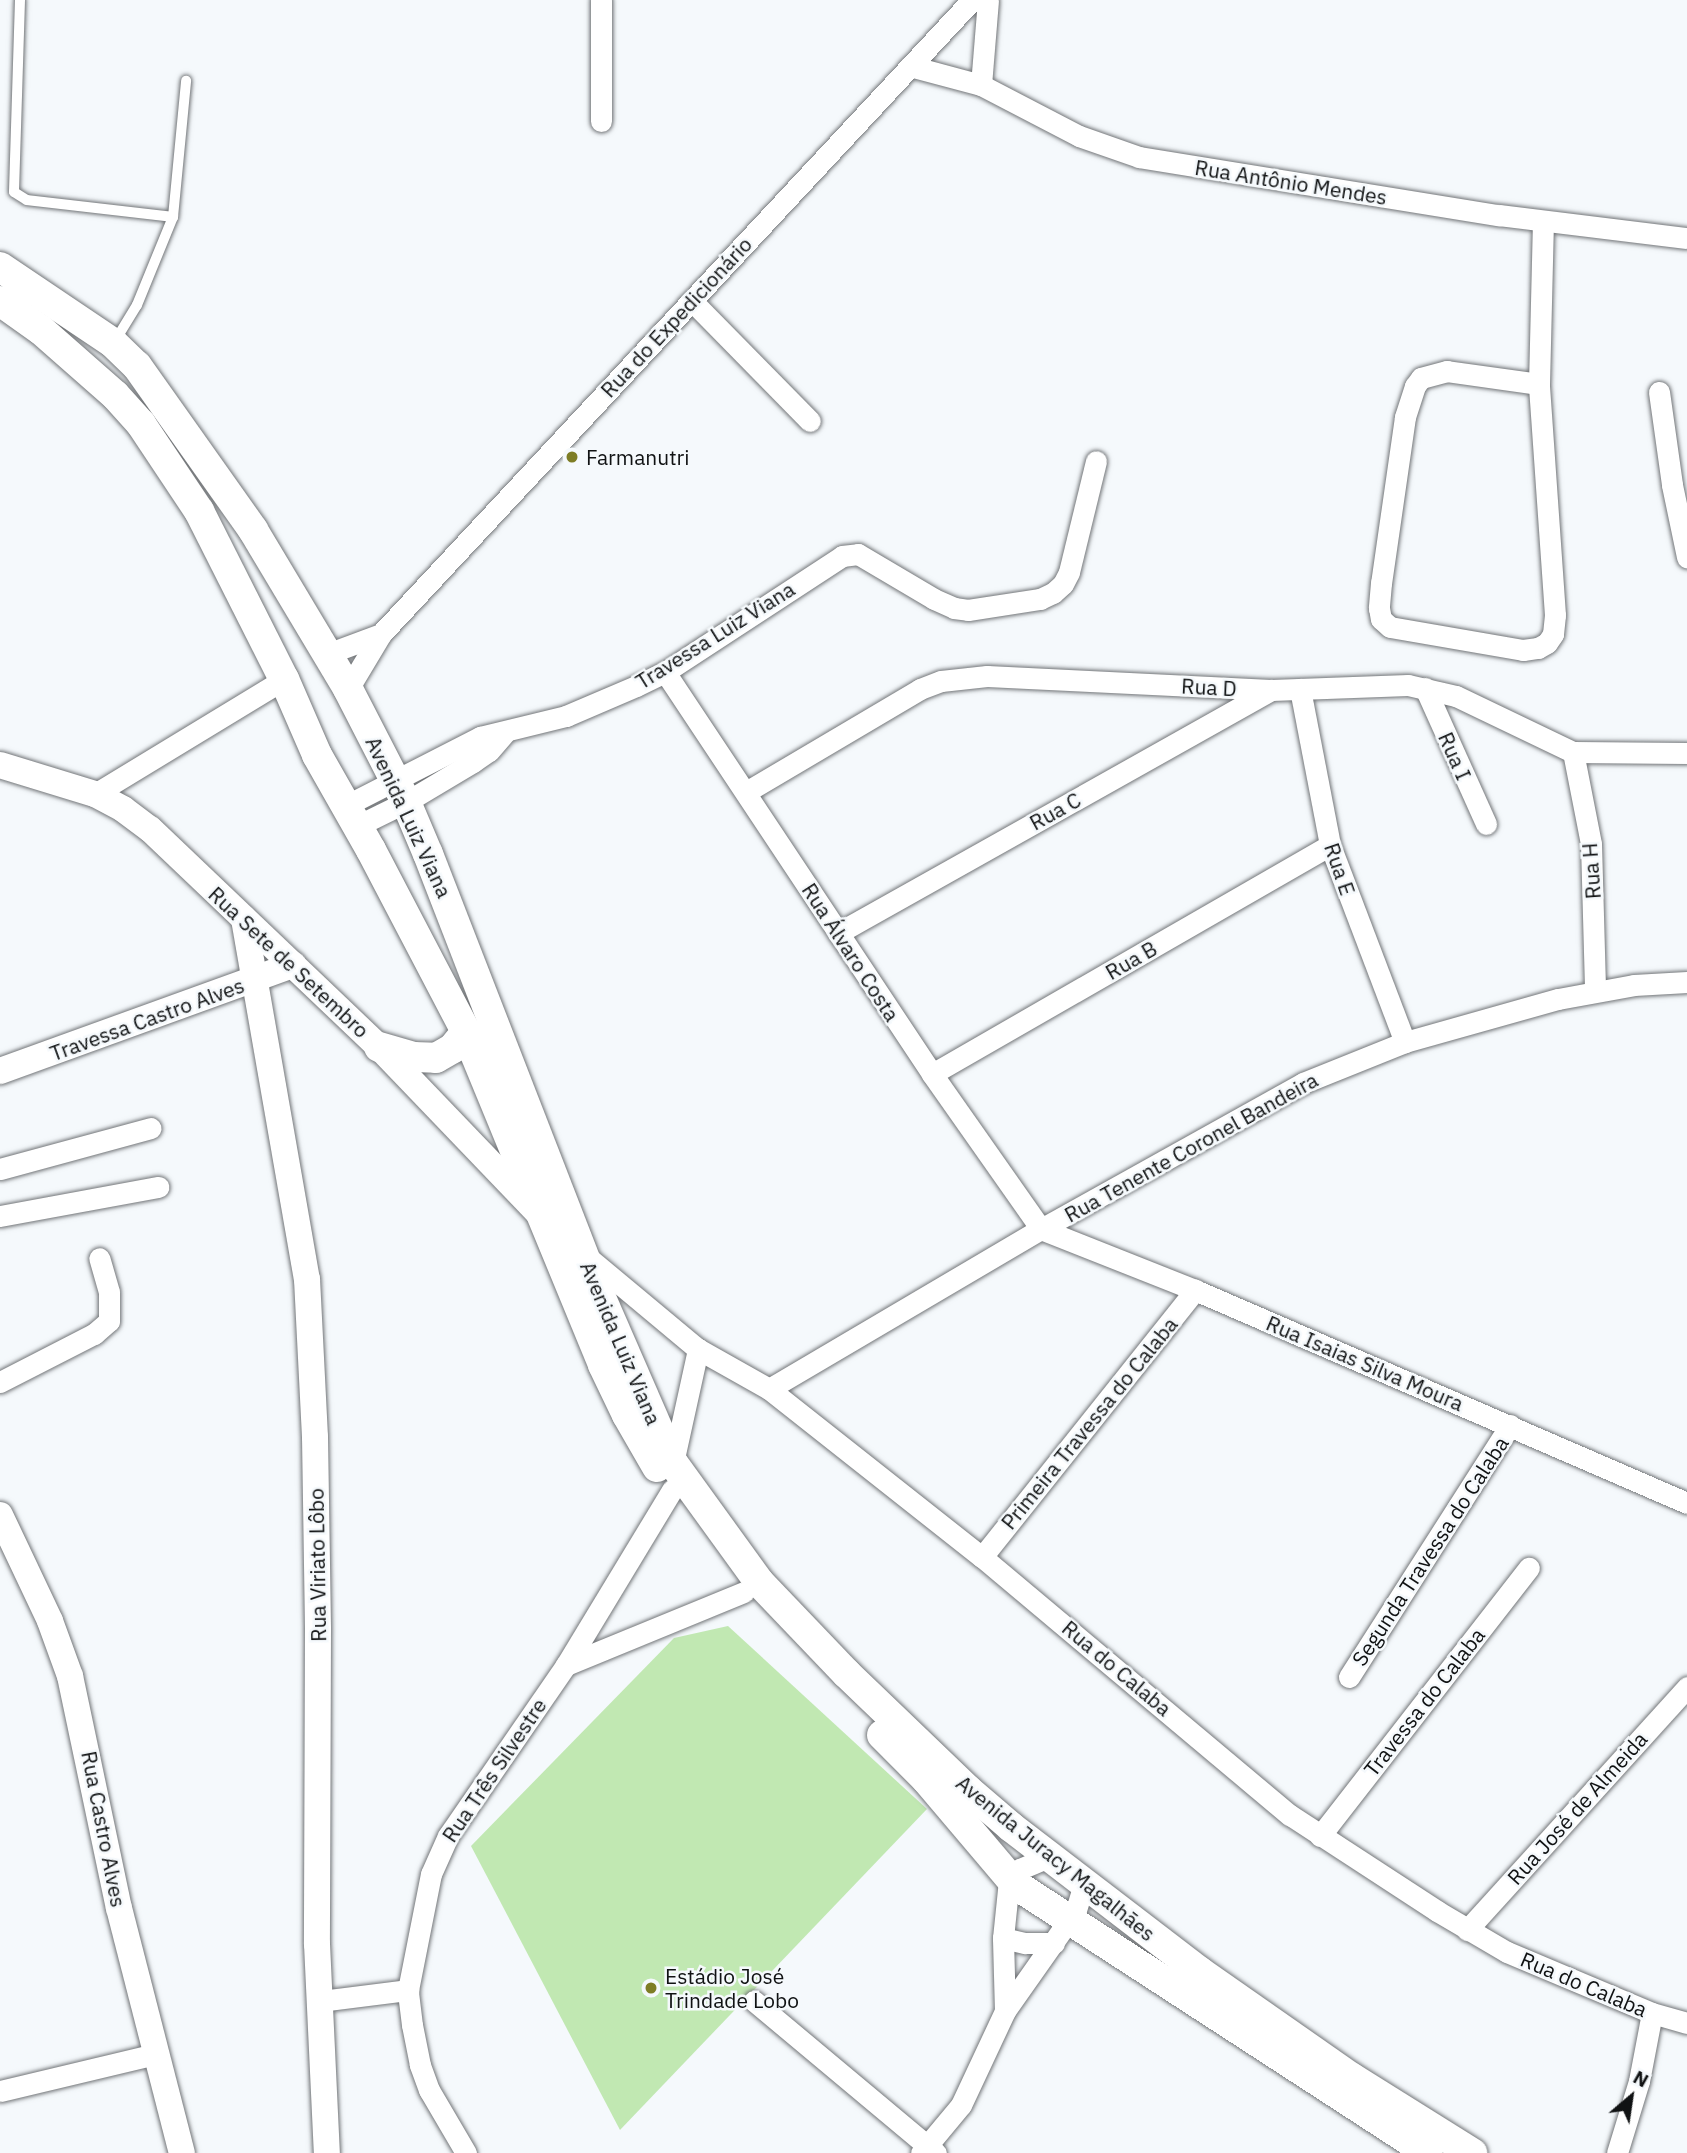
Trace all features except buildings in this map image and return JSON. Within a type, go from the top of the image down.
[{"type":"main road","name":"Avenida Luiz Viana","points":[[0,267],[113,343],[137,366],[253,530],[348,689],[401,793],[473,964],[583,1254],[673,1477]]},
{"type":"main road","name":"Avenida Luiz Viana","points":[[0,301],[89,369],[141,424],[199,511],[284,678],[309,739],[466,1032],[540,1215],[627,1415],[673,1477]]},
{"type":"main road","points":[[89,369],[113,343]]},
{"type":"main road","points":[[379,1046],[413,1057],[436,1058],[453,1048],[466,1032]]},
{"type":"main road","name":"Avenida Juracy Magalhães","points":[[673,1477],[744,1592],[798,1653],[926,1779],[1009,1880],[1062,1932],[1235,2013]]},
{"type":"main road","name":"Avenida Juracy Magalhães","points":[[673,1477],[795,1623],[968,1790],[1085,1881],[1235,2013],[1291,2051],[1428,2153]]},
{"type":"main road","name":"Avenida Juracy Magalhães","points":[[1291,2051],[1472,2153]]},
{"type":"street","points":[[601,0],[601,121]]},
{"type":"street","name":"Rua do Expedicionário","points":[[348,689],[381,634],[972,0]]},
{"type":"street","points":[[981,85],[988,0]]},
{"type":"street","name":"Rua Antônio Mendes","points":[[910,66],[981,85],[1079,136],[1139,157],[1543,221],[1687,239]]},
{"type":"street","points":[[1539,384],[1447,372],[1421,378],[1415,386],[1405,417],[1381,583],[1381,619],[1390,627],[1523,650],[1538,648],[1547,643],[1553,634],[1555,615],[1539,384],[1543,221]]},
{"type":"street","points":[[692,301],[810,421]]},
{"type":"street","points":[[1659,392],[1672,485],[1687,557]]},
{"type":"street","name":"Travessa Luiz Viana","points":[[351,816],[481,757],[504,734],[566,716],[665,672],[842,556],[858,554],[954,608],[968,610],[1040,598],[1063,584],[1069,572],[1096,461]]},
{"type":"street","name":"Rua do Expedicionário","points":[[327,654],[381,634]]},
{"type":"street","name":"Rua Álvaro Costa","points":[[665,672],[932,1074],[1041,1229]]},
{"type":"street","name":"Rua D","points":[[746,792],[920,689],[941,681],[987,676],[1271,690],[1380,684],[1425,688],[1456,696],[1573,752],[1687,753]]},
{"type":"street","points":[[95,794],[284,678]]},
{"type":"street","name":"Rua I","points":[[1425,688],[1486,824]]},
{"type":"street","name":"Rua E","points":[[1300,689],[1330,845],[1405,1042]]},
{"type":"street","name":"Rua C","points":[[838,933],[1271,690]]},
{"type":"street","name":"Rua H","points":[[1573,752],[1591,844],[1595,991]]},
{"type":"street","name":"Rua Sete de Setembro","points":[[0,765],[95,794],[123,808],[150,829],[379,1046],[540,1215]]},
{"type":"street","name":"Rua B","points":[[932,1074],[1330,845]]},
{"type":"street","name":"Rua Viriato Lôbo","points":[[244,919],[300,1227],[310,1318],[318,1630],[317,1944],[327,2153]]},
{"type":"street","name":"Travessa Castro Alves","points":[[0,1071],[293,965]]},
{"type":"street","name":"Rua Tenente Coronel Bandeira","points":[[769,1390],[1041,1229],[1262,1104],[1337,1068],[1405,1042],[1595,991],[1687,982]]},
{"type":"street","points":[[0,1169],[151,1128]]},
{"type":"street","points":[[0,1216],[158,1187]]},
{"type":"street","name":"Rua Isaias Silva Moura","points":[[1041,1229],[1195,1290],[1687,1503]]},
{"type":"street","name":"Rua do Calaba","points":[[583,1254],[698,1349],[769,1390],[982,1557],[1124,1673],[1264,1796],[1320,1836],[1467,1930],[1541,1968],[1652,2013],[1687,2023]]},
{"type":"street","points":[[0,1382],[94,1334],[109,1321],[109,1292],[99,1258]]},
{"type":"street","name":"Primeira Travessa do Calaba","points":[[982,1557],[1195,1290]]},
{"type":"street","name":"Rua Três Silvestre","points":[[466,2153],[444,2119],[420,2065],[408,1990],[424,1897],[438,1854],[464,1810],[566,1665],[673,1477],[698,1349]]},
{"type":"street","name":"Segunda Travessa do Calaba","points":[[1349,1677],[1510,1425]]},
{"type":"street","name":"Rua Castro Alves","points":[[0,1515],[8,1553],[50,1621],[79,1707],[119,1908],[182,2153]]},
{"type":"street","name":"Travessa do Calaba","points":[[1320,1836],[1529,1569]]},
{"type":"street","points":[[566,1665],[744,1592]]},
{"type":"street","name":"Rua José de Almeida","points":[[1467,1930],[1687,1687]]},
{"type":"street","points":[[1005,2011],[1003,1938],[1009,1880],[1020,1870],[1051,1856]]},
{"type":"street","points":[[754,2001],[928,2151],[961,2105],[1005,2011],[1062,1932],[1080,1901],[1085,1881]]},
{"type":"street","points":[[1003,1938],[1025,1943],[1062,1932]]},
{"type":"street","points":[[320,2001],[408,1990]]},
{"type":"street","points":[[1617,2153],[1639,2081],[1652,2013]]},
{"type":"street","points":[[0,2091],[155,2054]]},
{"type":"lane","points":[[20,0],[14,192],[27,200],[173,217]]},
{"type":"lane","points":[[113,343],[137,305],[173,217],[186,81]]},
{"type":"green space","name":"Estádio José Trindade Lobo","points":[[728,1626],[927,1809],[620,2130],[471,1846],[674,1638]]},
{"type":"place","name":"Farmanutri","points":[[572,457]]},
{"type":"place","name":"Estádio José Trindade Lobo","points":[[651,1988]]}]
